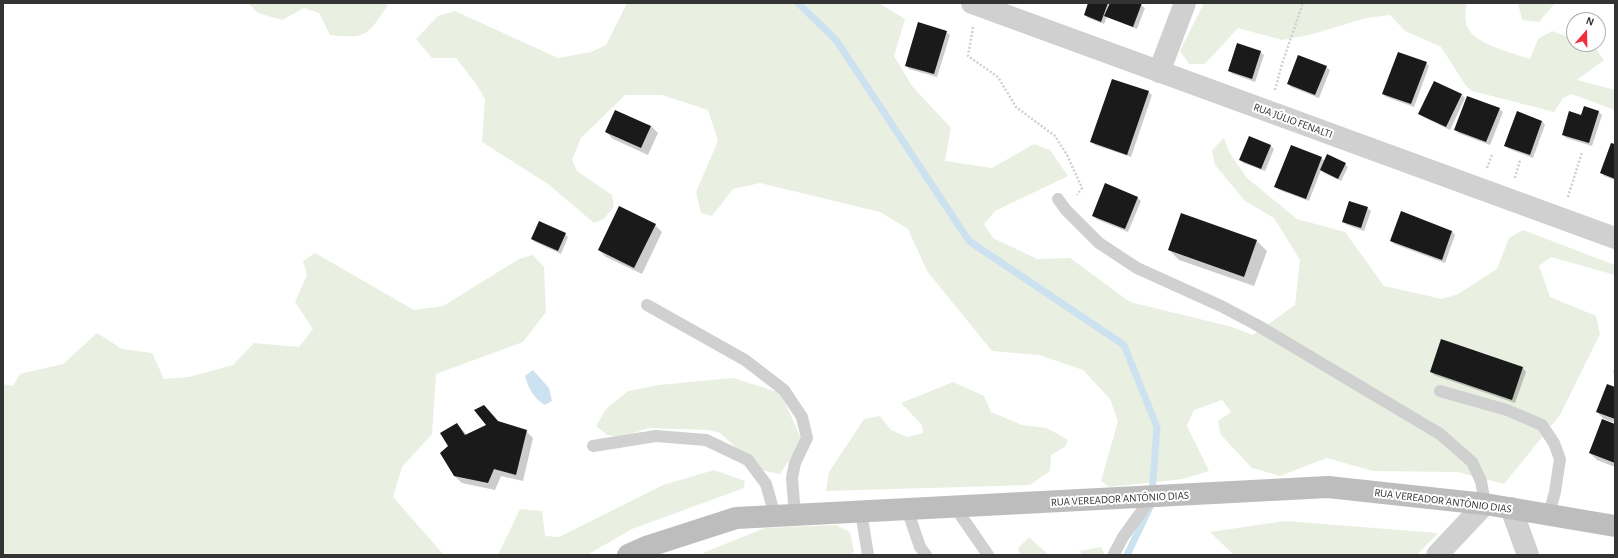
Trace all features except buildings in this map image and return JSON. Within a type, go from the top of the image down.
[{"type":"street","points":[[1159,72],[1185,3]]},
{"type":"street","name":"RUA JÚLIO FENALTI","points":[[975,4],[1615,238]]},
{"type":"street","name":"RUA VEREADOR ANTÔNIO DIAS","points":[[628,555],[646,547],[736,518],[1328,487],[1485,504],[1615,526]]},
{"type":"street","points":[[1437,555],[1485,504]]},
{"type":"street","points":[[1511,508],[1528,555]]},
{"type":"lane","points":[[1058,199],[1066,210],[1099,243],[1137,268],[1221,306],[1257,325],[1440,434],[1472,462],[1481,481],[1485,504]]},
{"type":"lane","points":[[647,305],[745,360],[784,390],[802,417],[807,438],[795,463],[785,515]]},
{"type":"lane","points":[[1440,391],[1507,410],[1542,425],[1554,443],[1560,458],[1555,492],[1548,514]]},
{"type":"lane","points":[[593,446],[656,436],[706,440],[748,460],[766,484],[785,515]]},
{"type":"lane","points":[[1114,554],[1123,537],[1152,497]]},
{"type":"lane","points":[[954,507],[988,555]]},
{"type":"lane","points":[[907,509],[920,547],[926,555]]},
{"type":"lane","points":[[860,512],[868,555]]},
{"type":"path","points":[[1268,112],[1282,64],[1303,3]]},
{"type":"path","points":[[975,4],[968,56],[998,77],[1016,107],[1055,136],[1067,155],[1082,188],[1066,210]]},
{"type":"path","points":[[1562,218],[1582,152]]},
{"type":"green space","points":[[248,3],[383,3],[388,5],[376,23],[366,33],[353,36],[343,36],[330,35],[319,13],[304,8],[282,20],[258,13]]},
{"type":"green space","points":[[627,3],[879,3],[905,19],[894,56],[912,86],[951,128],[945,161],[992,168],[1034,144],[1050,150],[1068,176],[995,211],[984,224],[993,238],[1037,259],[1070,258],[1130,302],[1232,327],[1253,335],[1295,305],[1300,260],[1274,218],[1245,201],[1215,165],[1212,150],[1224,138],[1229,152],[1247,178],[1297,219],[1345,232],[1384,286],[1442,299],[1458,294],[1497,269],[1509,238],[1523,230],[1615,265],[1615,275],[1551,257],[1539,266],[1550,297],[1596,316],[1600,334],[1560,415],[1504,484],[1458,472],[1373,471],[1327,458],[1280,476],[1252,468],[1221,435],[1218,421],[1231,412],[1222,400],[1194,410],[1187,426],[1209,471],[1183,479],[1109,487],[1101,481],[1118,421],[1110,399],[1083,370],[1039,355],[992,351],[927,271],[908,229],[880,212],[760,183],[733,189],[712,216],[701,213],[696,192],[718,141],[708,110],[662,95],[625,95],[581,138],[572,160],[577,171],[612,195],[614,206],[605,218],[594,223],[548,184],[482,142],[485,99],[476,84],[456,58],[432,58],[416,39],[438,16],[455,11],[558,58],[591,52],[606,45]]},
{"type":"green space","points":[[1204,3],[1467,3],[1465,13],[1467,27],[1469,30],[1480,40],[1506,51],[1530,59],[1538,39],[1552,31],[1566,36],[1566,52],[1598,52],[1604,60],[1577,80],[1615,90],[1615,110],[1571,94],[1563,98],[1554,112],[1472,91],[1466,86],[1441,47],[1405,31],[1390,15],[1366,18],[1313,34],[1282,40],[1238,28],[1205,64],[1189,64],[1180,51]]},
{"type":"green space","points":[[1518,3],[1598,3],[1554,4],[1539,22],[1522,20]]},
{"type":"green space","points":[[315,253],[414,310],[443,306],[519,259],[533,255],[544,267],[546,312],[523,342],[436,374],[432,434],[402,467],[393,497],[444,555],[3,555],[3,384],[13,386],[20,374],[63,364],[97,333],[122,349],[152,353],[164,379],[189,377],[233,365],[254,343],[299,347],[313,329],[295,302],[307,275],[303,261]]},
{"type":"green space","points":[[733,378],[781,393],[801,439],[794,453],[780,474],[761,470],[720,433],[709,430],[649,428],[621,437],[607,435],[596,426],[606,409],[628,391],[659,385]]},
{"type":"green space","points":[[953,382],[984,396],[991,412],[1022,425],[1047,428],[1068,440],[1065,447],[1051,455],[1050,471],[1030,485],[826,491],[829,472],[864,419],[880,416],[891,430],[907,437],[923,433],[922,425],[901,403]]},
{"type":"green space","points":[[714,470],[745,481],[744,488],[632,529],[587,555],[498,555],[520,509],[542,511],[545,536],[559,537],[663,485]]},
{"type":"green space","points":[[1285,521],[1438,533],[1417,555],[1234,555],[1210,532]]},
{"type":"green space","points":[[836,525],[850,532],[854,552],[849,555],[702,555],[705,552],[765,528]]},
{"type":"green space","points":[[1029,537],[1049,555],[1020,555],[1018,548]]},
{"type":"green space","points":[[1101,547],[1105,555],[1083,555],[1079,551]]},
{"type":"water","points":[[533,370],[549,388],[552,401],[545,405],[535,396],[526,380],[525,376]]},
{"type":"waterway","points":[[798,3],[836,40],[969,241],[1124,345],[1157,427],[1152,493]]},
{"type":"waterway","points":[[1127,555],[1150,507]]}]
